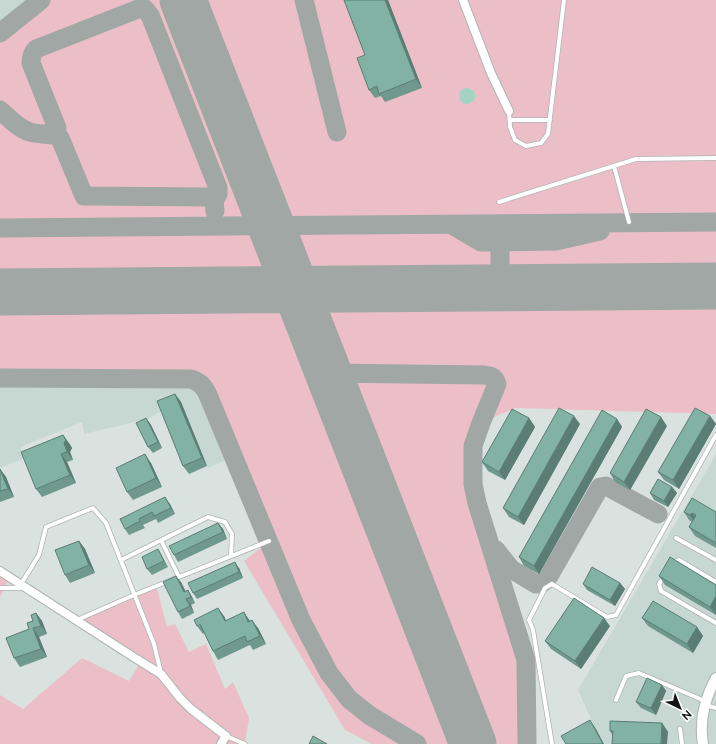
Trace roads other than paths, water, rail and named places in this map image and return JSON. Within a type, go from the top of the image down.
[{"type":"street","points":[[463,0],[491,73],[509,111]]},
{"type":"street","points":[[0,571],[161,674],[186,703],[226,736],[221,744]]},
{"type":"street","points":[[703,744],[702,728],[705,703],[716,678]]},
{"type":"lane","points":[[509,111],[510,127],[515,140],[526,146],[541,143],[548,134],[564,0]]},
{"type":"lane","points":[[510,120],[550,120]]},
{"type":"lane","points":[[499,202],[636,159],[716,158]]},
{"type":"lane","points":[[614,166],[629,222]]},
{"type":"lane","points":[[552,744],[533,630],[529,620],[545,588],[552,584],[608,617],[616,615],[716,435]]},
{"type":"lane","points":[[0,588],[24,586],[39,555],[46,527],[93,508],[106,523],[154,644],[161,674]]},
{"type":"lane","points":[[121,560],[208,517],[225,522],[232,534],[231,556]]},
{"type":"lane","points":[[676,538],[716,560]]},
{"type":"lane","points":[[161,540],[179,577]]},
{"type":"lane","points":[[77,620],[134,595],[269,541]]},
{"type":"lane","points":[[669,567],[672,562],[679,560],[716,582]]},
{"type":"lane","points":[[666,573],[660,584],[661,591],[716,623]]},
{"type":"lane","points":[[616,700],[626,676],[639,673],[716,708]]},
{"type":"lane","points":[[680,729],[682,744]]},
{"type":"lane","points":[[226,736],[246,744]]}]
